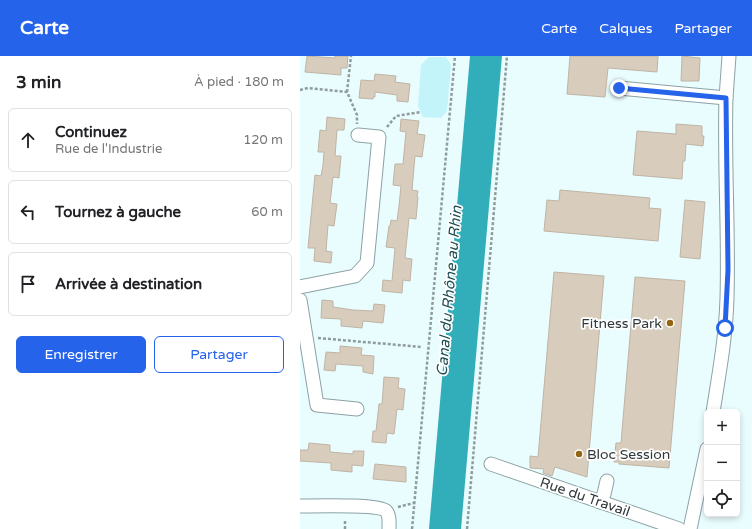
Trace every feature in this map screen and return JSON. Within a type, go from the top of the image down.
[{"type":"street","points":[[714,409],[722,360],[727,299],[728,245],[726,98],[729,56]]},
{"type":"street","points":[[619,88],[726,98]]},
{"type":"street","points":[[300,287],[355,276],[367,263],[379,137],[358,135]]},
{"type":"street","points":[[300,300],[317,405],[357,409]]},
{"type":"street","points":[[690,529],[704,463]]},
{"type":"street","name":"Rue du Travail","points":[[491,464],[679,529]]},
{"type":"street","points":[[600,502],[604,494],[607,481]]},
{"type":"street","points":[[300,506],[370,507],[382,509],[388,514],[389,529]]},
{"type":"path","points":[[350,56],[347,92],[357,115],[358,135]]},
{"type":"path","points":[[412,529],[455,56]]},
{"type":"path","points":[[466,529],[507,56]]},
{"type":"path","points":[[300,90],[308,88],[347,92]]},
{"type":"path","points":[[379,137],[396,116],[420,112]]},
{"type":"path","points":[[306,337],[422,347]]},
{"type":"path","points":[[345,521],[345,529]]},
{"type":"shaded area","points":[[429,57],[446,57],[451,65],[447,111],[441,118],[423,117],[418,106],[421,65]]},
{"type":"water","points":[[470,56],[502,56],[461,529],[429,529]]},
{"type":"building","points":[[307,56],[335,58],[335,56],[348,56],[347,68],[341,68],[341,75],[305,72]]},
{"type":"building","points":[[570,56],[658,56],[657,72],[608,68],[605,97],[567,94]]},
{"type":"building","points":[[682,56],[700,58],[699,81],[681,81]]},
{"type":"building","points":[[375,74],[396,76],[395,82],[410,84],[408,102],[397,101],[397,95],[375,92],[375,97],[373,97],[373,99],[359,98],[361,80],[374,81]]},
{"type":"building","points":[[327,117],[345,119],[344,130],[337,130],[335,156],[341,156],[339,178],[333,177],[330,203],[337,204],[334,226],[328,225],[326,251],[332,252],[331,263],[314,261],[315,248],[308,248],[315,175],[321,176],[323,165],[324,152],[318,152],[320,130],[326,131]]},
{"type":"building","points":[[401,119],[419,121],[417,134],[425,135],[422,157],[415,156],[412,190],[418,191],[416,219],[409,218],[405,258],[412,259],[410,281],[403,280],[402,293],[382,291],[383,280],[392,281],[395,248],[386,247],[389,226],[391,220],[397,221],[399,206],[401,186],[393,185],[395,164],[403,164],[406,132],[400,131]]},
{"type":"building","points":[[676,124],[702,126],[702,136],[704,136],[703,146],[686,144],[682,179],[633,175],[637,131],[676,134]]},
{"type":"building","points":[[560,190],[650,198],[649,208],[661,209],[658,241],[544,231],[547,200],[559,201]]},
{"type":"building","points":[[685,200],[705,202],[700,259],[680,257]]},
{"type":"building","points":[[554,272],[604,276],[587,477],[555,467],[552,476],[543,473],[544,469],[530,468],[530,456],[538,457]]},
{"type":"building","points":[[635,277],[685,281],[669,468],[619,464],[619,462],[614,462],[616,443],[621,443]]},
{"type":"building","points":[[322,300],[333,301],[333,307],[353,310],[373,311],[374,304],[385,305],[383,323],[363,321],[362,328],[341,326],[341,319],[321,318]]},
{"type":"building","points":[[340,346],[362,348],[361,355],[374,356],[373,374],[363,372],[363,366],[336,364],[335,371],[324,370],[326,352],[340,353]]},
{"type":"building","points":[[384,377],[399,378],[398,388],[405,389],[403,410],[397,409],[394,434],[387,433],[386,443],[372,442],[373,431],[376,431],[379,404],[382,404]]},
{"type":"building","points":[[309,443],[330,445],[330,452],[353,454],[353,451],[364,451],[363,466],[352,465],[352,472],[331,470],[331,463],[300,461],[300,450],[308,450]]},
{"type":"building","points":[[375,464],[406,467],[406,482],[373,479]]},
{"type":"place","name":"Fitness Park","points":[[670,323]]},
{"type":"place","name":"Bloc Session","points":[[579,454]]},
{"type":"route","points":[[619,88],[726,98],[728,270],[725,328]]},
{"type":"water label","name":"Canal du Rhône au Rhin","points":[[449,291]]}]
